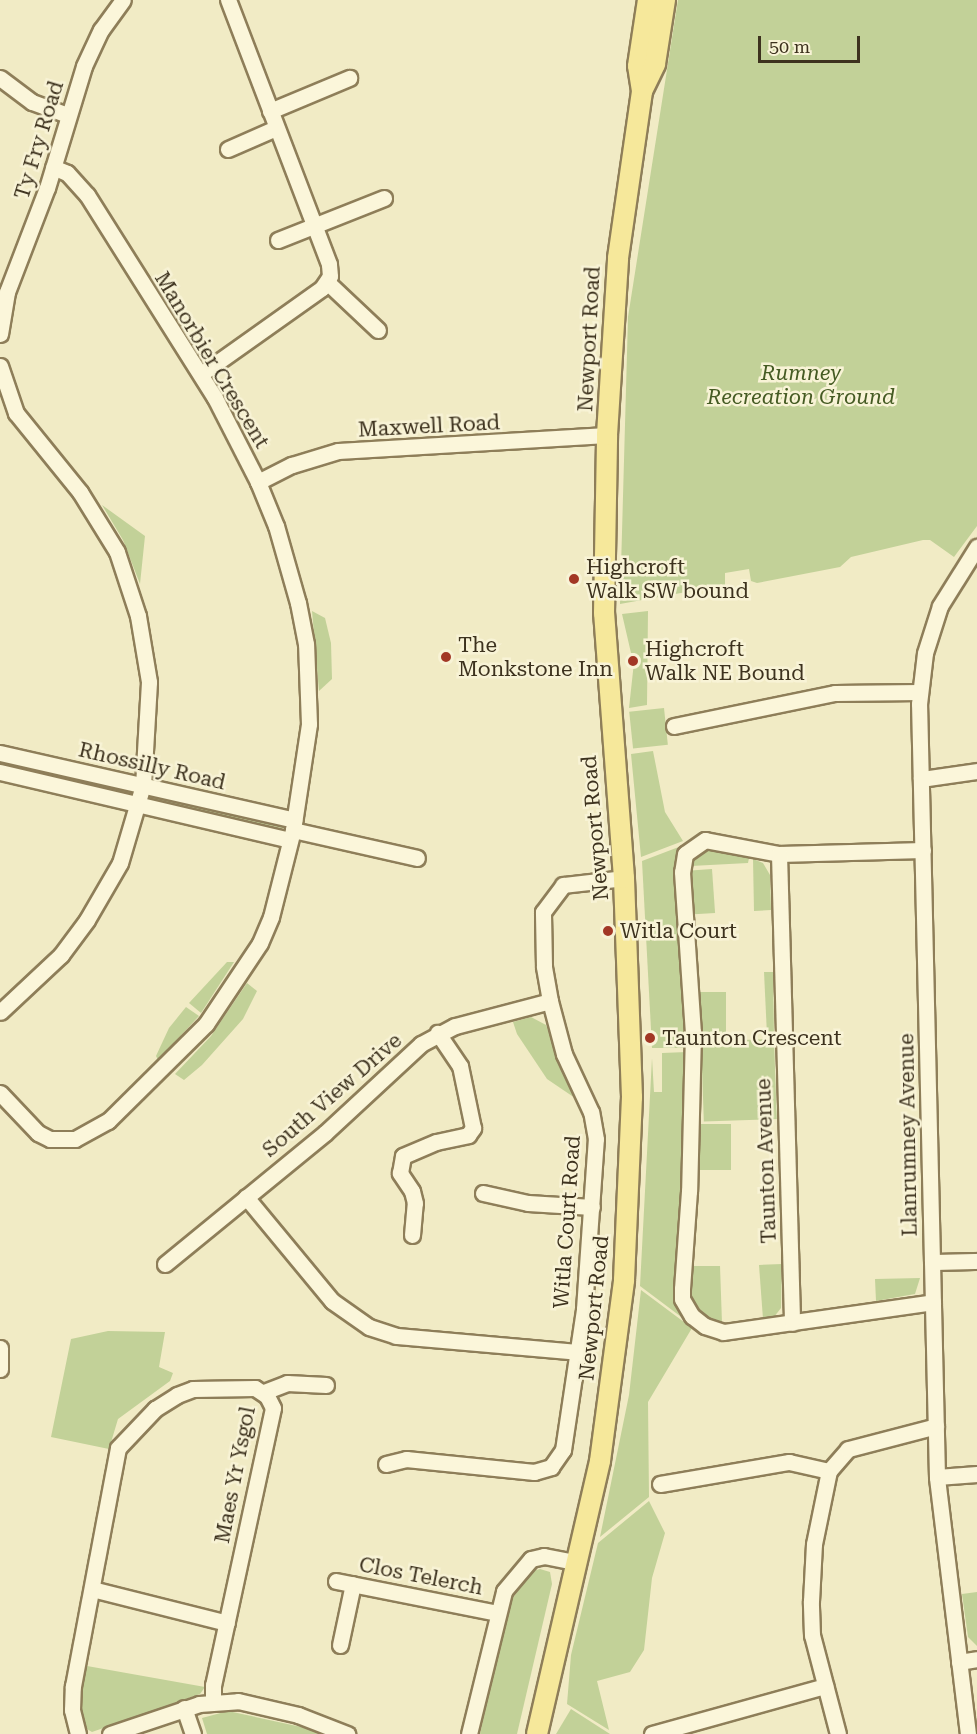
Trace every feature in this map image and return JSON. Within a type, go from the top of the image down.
[{"type":"main road","name":"Newport Road","points":[[537,1734],[600,1461],[624,1280],[632,1097],[624,878],[604,614],[607,435],[615,283],[642,91],[638,66],[648,0]]},
{"type":"main road","name":"Newport Road","points":[[642,91],[655,64],[665,0]]},
{"type":"street","name":"Ty Fry Road","points":[[0,334],[9,285],[53,167],[91,46],[123,0]]},
{"type":"street","points":[[201,374],[327,282],[329,264],[228,0]]},
{"type":"street","points":[[0,78],[32,102],[68,115]]},
{"type":"street","points":[[270,111],[349,78]]},
{"type":"street","points":[[228,149],[276,128]]},
{"type":"street","name":"Manorbier Crescent","points":[[0,1093],[29,1126],[50,1139],[75,1139],[108,1121],[192,1040],[241,973],[271,916],[292,830],[309,724],[306,644],[289,566],[258,482],[201,374],[81,186],[67,172],[53,167]]},
{"type":"street","points":[[278,240],[384,198]]},
{"type":"street","points":[[327,282],[378,330]]},
{"type":"street","points":[[0,366],[5,406],[97,517],[129,582],[148,664],[143,785],[139,805],[120,863],[87,920],[43,974],[0,1012]]},
{"type":"street","name":"Maxwell Road","points":[[258,482],[311,458],[338,452],[607,435]]},
{"type":"street","name":"Llanrumney Avenue","points":[[968,1734],[937,1477],[920,692],[925,653],[940,606],[977,547]]},
{"type":"street","points":[[674,726],[835,693],[920,692]]},
{"type":"street","name":"Rhossilly Road","points":[[0,753],[143,785],[292,830]]},
{"type":"street","points":[[921,779],[977,771]]},
{"type":"street","name":"Rhossilly Road","points":[[0,772],[139,805],[292,830]]},
{"type":"street","points":[[292,830],[417,858]]},
{"type":"street","points":[[923,850],[779,854],[705,840],[690,847],[683,862],[693,1032],[689,1191],[682,1299],[692,1316],[714,1330],[736,1332],[933,1302]]},
{"type":"street","name":"Taunton Avenue","points":[[779,854],[792,1323]]},
{"type":"street","name":"Witla Court Road","points":[[386,1464],[406,1459],[534,1473],[551,1467],[563,1450],[578,1352],[592,1207],[594,1124],[564,1054],[550,1001],[542,925],[549,899],[557,889],[574,882],[624,878]]},
{"type":"street","name":"South View Drive","points":[[165,1264],[438,1033],[487,1016],[550,1001]]},
{"type":"street","points":[[412,1235],[415,1203],[412,1191],[400,1173],[403,1156],[436,1142],[468,1135],[473,1128],[460,1066],[438,1033]]},
{"type":"street","points":[[483,1193],[528,1203],[592,1207]]},
{"type":"street","points":[[246,1197],[332,1301],[369,1327],[396,1336],[578,1352]]},
{"type":"street","points":[[932,1262],[977,1261]]},
{"type":"street","points":[[0,1348],[0,1369]]},
{"type":"street","points":[[264,1392],[287,1383],[326,1385]]},
{"type":"street","name":"Maes Yr Ysgol","points":[[78,1734],[72,1710],[73,1686],[116,1456],[128,1433],[165,1401],[193,1389],[255,1388],[264,1392],[273,1408],[213,1685],[213,1702]]},
{"type":"street","points":[[838,1734],[813,1635],[811,1585],[814,1544],[829,1471],[848,1449],[936,1426]]},
{"type":"street","points":[[660,1484],[668,1480],[789,1462],[829,1471]]},
{"type":"street","points":[[937,1477],[977,1474]]},
{"type":"street","points":[[469,1734],[504,1591],[525,1563],[544,1556],[576,1562]]},
{"type":"street","name":"Clos Telerch","points":[[336,1581],[497,1613]]},
{"type":"street","points":[[340,1645],[353,1584]]},
{"type":"street","points":[[92,1589],[227,1623]]},
{"type":"street","points":[[959,1662],[977,1659]]},
{"type":"street","points":[[652,1734],[698,1728],[825,1686]]},
{"type":"street","points":[[110,1734],[184,1708],[213,1702],[238,1701],[298,1715],[341,1733]]},
{"type":"street","points":[[184,1708],[193,1734]]},
{"type":"green space","name":"Rumney Recreation Ground","points":[[678,0],[977,0],[977,526],[954,557],[930,540],[923,540],[851,557],[840,567],[757,583],[751,581],[749,569],[725,573],[725,585],[620,604],[628,317]]},
{"type":"green space","points":[[102,505],[145,536],[140,584],[123,540]]},
{"type":"green space","points":[[312,611],[325,618],[331,643],[332,679],[319,691]]},
{"type":"green space","points":[[648,611],[647,705],[629,708],[635,653],[631,653],[622,614]]},
{"type":"green space","points":[[664,708],[668,745],[633,748],[629,712]]},
{"type":"green space","points":[[653,751],[665,812],[683,841],[641,857],[631,754]]},
{"type":"green space","points":[[0,758],[135,791],[134,796],[0,768]]},
{"type":"green space","points":[[150,794],[285,825],[286,829],[150,801]]},
{"type":"green space","points":[[684,845],[687,1048],[652,1048],[642,861]]},
{"type":"green space","points":[[705,848],[749,858],[748,863],[691,866],[694,855]]},
{"type":"green space","points":[[753,859],[763,863],[770,875],[771,910],[754,911]]},
{"type":"green space","points":[[712,869],[715,913],[694,914],[691,870]]},
{"type":"green space","points":[[227,962],[234,962],[201,1013],[189,1003]]},
{"type":"green space","points":[[764,972],[773,972],[774,1035],[767,1035]]},
{"type":"green space","points":[[247,983],[257,991],[243,1019],[202,1065],[184,1080],[175,1074],[211,1036]]},
{"type":"green space","points":[[700,992],[726,992],[726,1036],[700,1036]]},
{"type":"green space","points":[[186,1007],[199,1016],[158,1060],[156,1056],[169,1028]]},
{"type":"green space","points":[[531,1017],[546,1025],[575,1098],[547,1079],[517,1034],[513,1022]]},
{"type":"green space","points":[[774,1039],[777,1119],[704,1121],[701,1042]]},
{"type":"green space","points":[[687,1052],[677,1279],[692,1325],[640,1286],[652,1058],[654,1092],[662,1092],[662,1053]]},
{"type":"green space","points":[[700,1124],[731,1124],[731,1170],[700,1170]]},
{"type":"green space","points":[[782,1264],[781,1308],[774,1317],[763,1319],[759,1265]]},
{"type":"green space","points":[[692,1266],[720,1266],[722,1323],[709,1319],[691,1296]]},
{"type":"green space","points":[[920,1278],[915,1294],[876,1301],[875,1279]]},
{"type":"green space","points":[[641,1290],[692,1328],[648,1402],[649,1497],[600,1537],[629,1395]]},
{"type":"green space","points":[[108,1331],[165,1332],[159,1367],[173,1373],[170,1381],[118,1419],[109,1449],[51,1437],[71,1339]]},
{"type":"green space","points":[[649,1501],[665,1533],[652,1578],[644,1650],[630,1672],[597,1681],[609,1730],[567,1704],[571,1655],[598,1543]]},
{"type":"green space","points":[[540,1569],[550,1572],[552,1584],[517,1734],[480,1734],[509,1603],[533,1571]]},
{"type":"green space","points":[[977,1592],[977,1646],[968,1637],[962,1594]]},
{"type":"green space","points":[[87,1666],[205,1687],[200,1694],[92,1732],[82,1726],[78,1700]]},
{"type":"green space","points":[[571,1709],[610,1734],[556,1734]]},
{"type":"green space","points":[[228,1711],[320,1731],[322,1734],[207,1734],[202,1718]]},
{"type":"place","name":"Highcroft Walk SW bound","points":[[574,579]]},
{"type":"place","name":"The Monkstone Inn","points":[[446,657]]},
{"type":"place","name":"Highcroft Walk NE Bound","points":[[633,661]]},
{"type":"place","name":"Witla Court","points":[[608,931]]},
{"type":"place","name":"Taunton Crescent","points":[[650,1038]]}]
